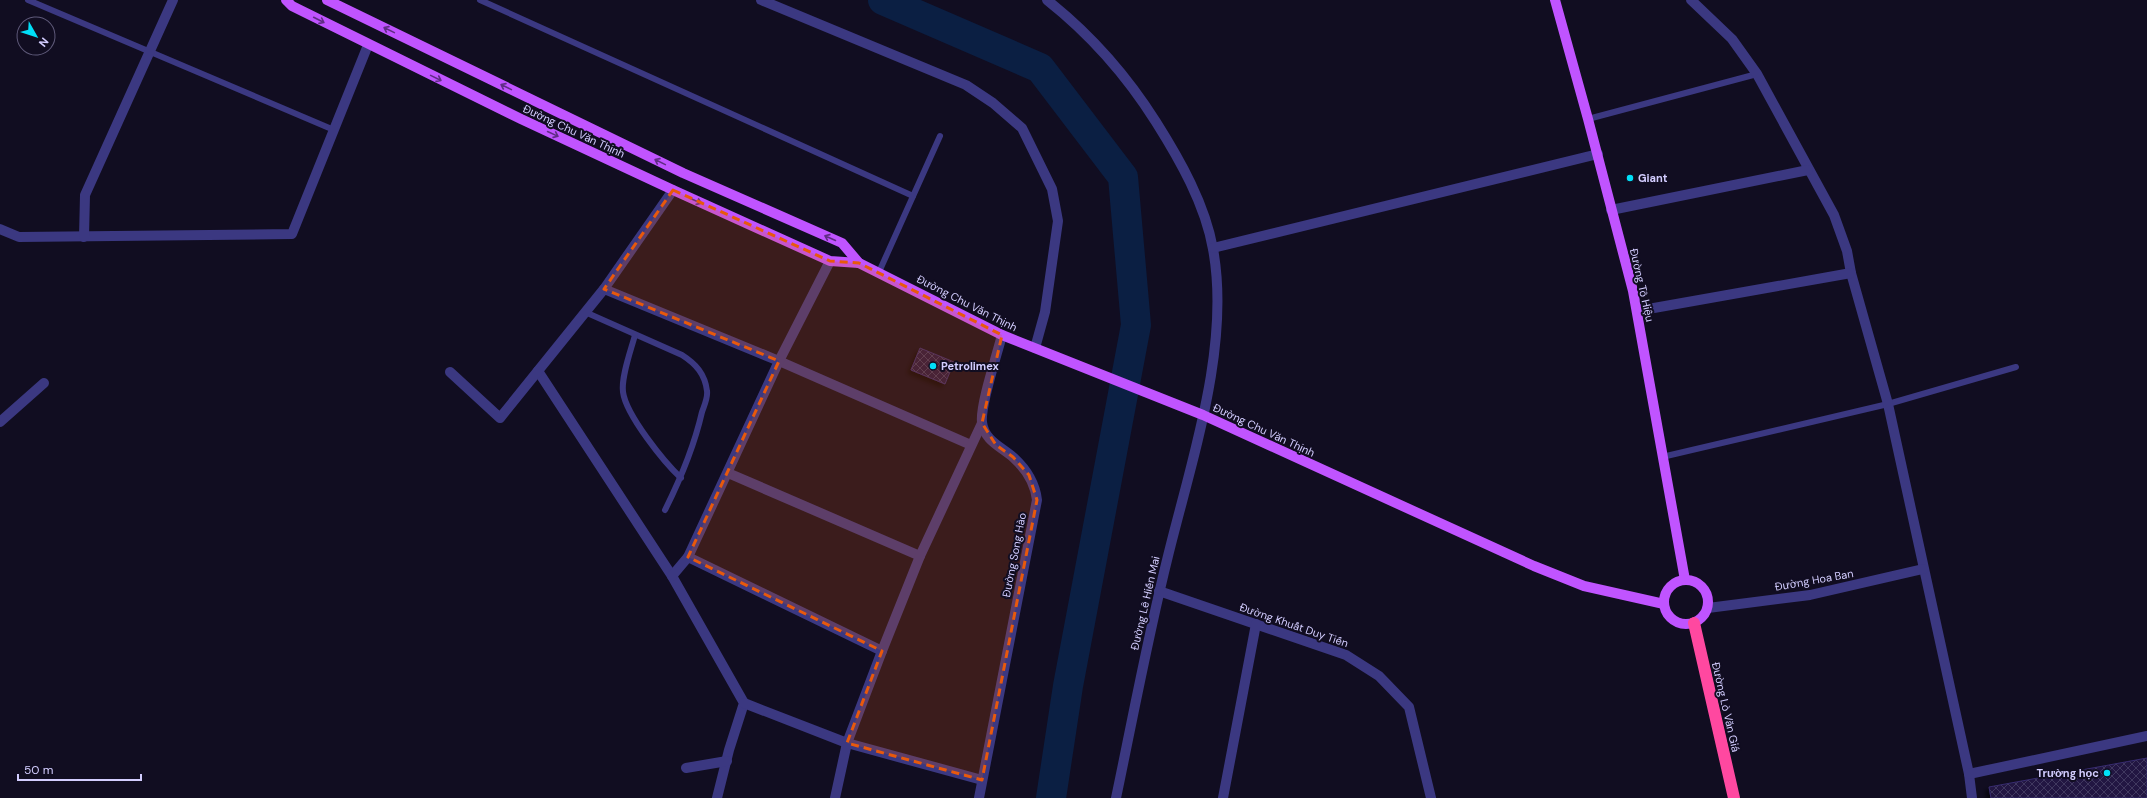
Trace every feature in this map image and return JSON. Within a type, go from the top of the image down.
[{"type":"highway","name":"Đường Lò Văn Giá","points":[[1694,623],[1734,798]]},
{"type":"main road","name":"Đường Chu Văn Thịnh","points":[[286,0],[292,6],[368,45],[672,190],[830,261],[859,262]]},
{"type":"main road","name":"Đường Chu Văn Thịnh","points":[[327,0],[683,173],[842,243],[859,262],[1002,335],[1203,415],[1534,566],[1584,586],[1618,595],[1664,604]]},
{"type":"main road","name":"Đường Tô Hiệu","points":[[1555,0],[1598,154],[1637,312],[1685,580]]},
{"type":"main road","points":[[1685,580],[1698,583],[1703,588],[1708,600],[1708,608],[1700,619],[1694,623],[1680,624],[1674,621],[1665,610],[1664,604],[1666,592],[1669,587],[1674,583],[1685,580]]},
{"type":"street","points":[[84,237],[85,195],[173,0]]},
{"type":"street","points":[[761,0],[966,85],[993,103],[1022,128],[1052,189],[1058,220],[1045,312],[1035,348]]},
{"type":"street","name":"Đường Lê Hiến Mai","points":[[1047,0],[1070,18],[1091,39],[1146,106],[1169,142],[1196,196],[1213,248],[1217,317],[1214,350],[1203,415],[1159,590],[1116,798]]},
{"type":"street","points":[[1691,0],[1732,39],[1757,74],[1808,170],[1834,215],[1847,251],[1851,273],[1888,404],[1969,774],[1972,798]]},
{"type":"street","points":[[0,229],[19,237],[292,234],[368,45]]},
{"type":"street","points":[[1213,248],[1598,154]]},
{"type":"street","points":[[1612,210],[1808,170]]},
{"type":"street","points":[[450,372],[500,418],[604,289],[672,190]]},
{"type":"street","points":[[672,576],[688,557],[779,361],[830,261]]},
{"type":"street","points":[[1637,312],[1851,273]]},
{"type":"street","points":[[604,289],[779,361],[972,445]]},
{"type":"street","points":[[835,798],[847,743],[882,651],[920,556],[982,423],[1002,335]]},
{"type":"street","points":[[538,371],[672,576],[744,703],[847,743],[982,780]]},
{"type":"street","points":[[0,422],[44,383]]},
{"type":"street","name":"Đường Song Hào","points":[[979,798],[1037,500],[1036,490],[1029,475],[1013,457],[996,445],[987,435],[982,423]]},
{"type":"street","points":[[728,473],[920,556]]},
{"type":"street","points":[[688,557],[882,651]]},
{"type":"street","name":"Đường Hoa Ban","points":[[1708,608],[1810,595],[1923,569]]},
{"type":"street","name":"Đường Khuất Duy Tiến","points":[[1159,590],[1346,655],[1379,676],[1409,707],[1430,798]]},
{"type":"street","points":[[1223,798],[1256,624]]},
{"type":"street","points":[[717,798],[726,761],[744,703]]},
{"type":"street","points":[[1969,774],[2147,736]]},
{"type":"street","points":[[686,768],[726,761]]},
{"type":"lane","points":[[28,0],[334,130]]},
{"type":"lane","points":[[480,0],[913,196]]},
{"type":"lane","points":[[1588,119],[1757,74]]},
{"type":"lane","points":[[879,272],[940,136]]},
{"type":"lane","points":[[585,312],[692,362],[703,374],[707,392],[696,439],[681,478],[665,510]]},
{"type":"lane","points":[[635,335],[622,392],[629,408],[659,455],[681,478]]},
{"type":"lane","points":[[1662,457],[1888,404],[2016,367]]},
{"type":"highlighted area","points":[[673,190],[830,261],[859,263],[1002,335],[982,423],[996,445],[1013,457],[1029,475],[1037,500],[982,780],[847,743],[882,651],[688,557],[779,361],[604,289]]},
{"type":"building","name":"Petrolimex","points":[[920,348],[954,362],[945,384],[911,370]]},
{"type":"building","name":"Trường học","points":[[2147,758],[2147,798],[1991,798],[1989,787]]},
{"type":"waterway","points":[[883,0],[1040,68],[1123,177],[1136,325],[1068,686],[1051,798]]},
{"type":"place","name":"Giant","points":[[1630,178]]},
{"type":"place","name":"Petrolimex","points":[[933,366]]},
{"type":"place","name":"Trường học","points":[[2107,773]]}]
